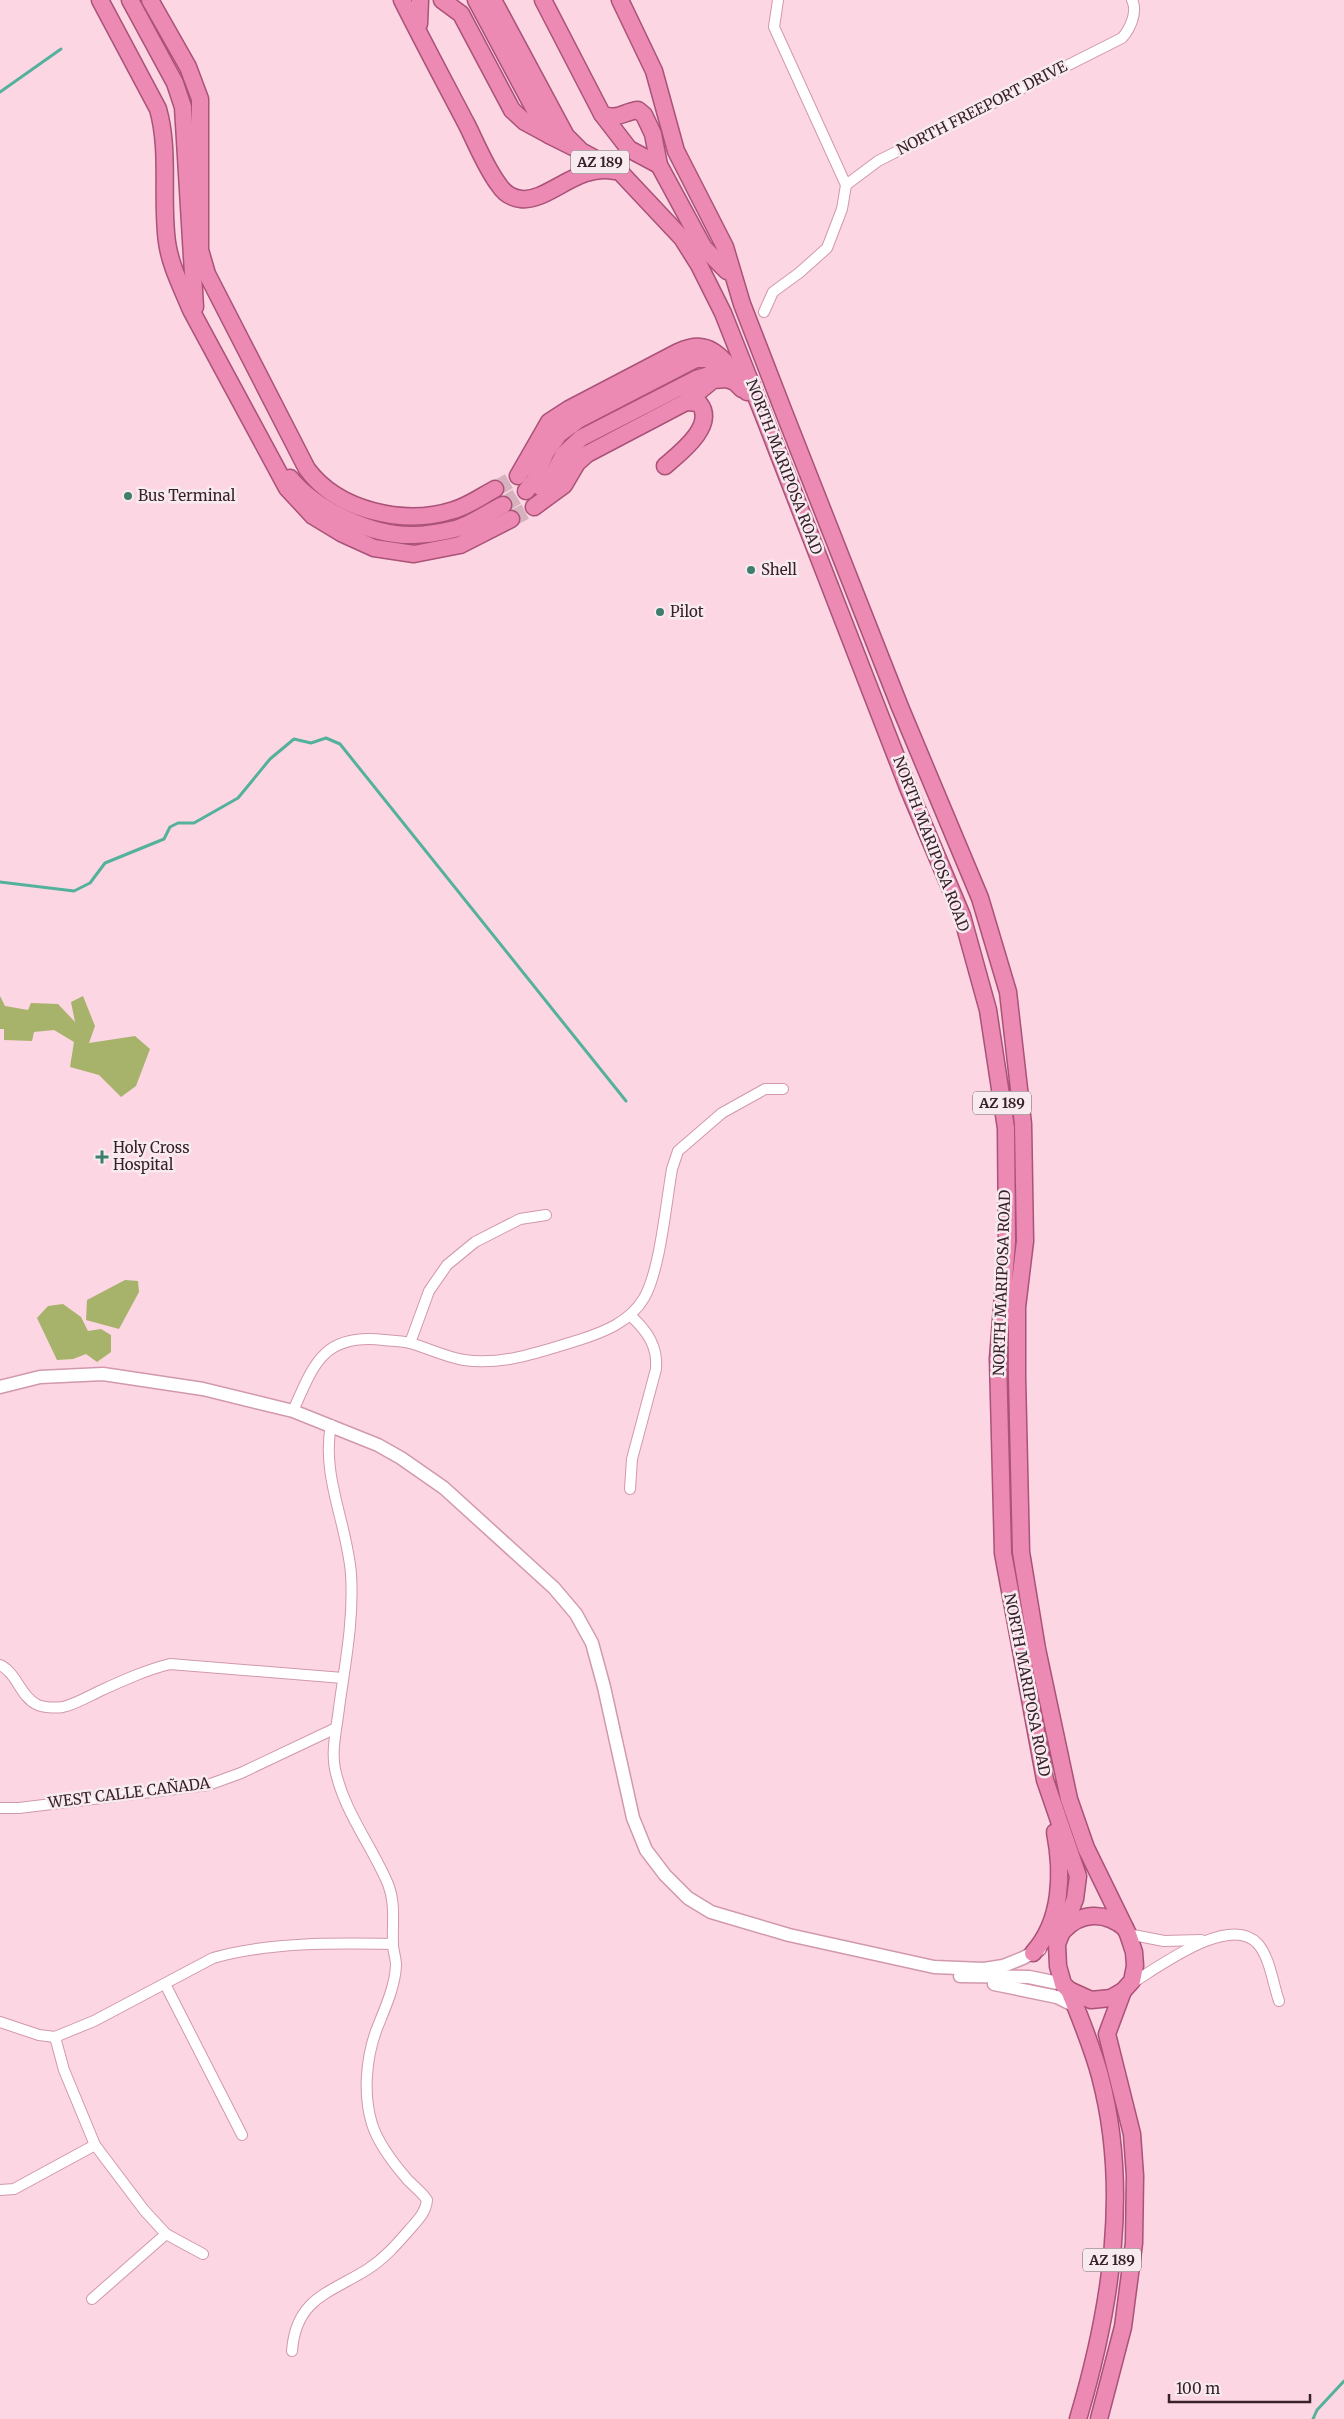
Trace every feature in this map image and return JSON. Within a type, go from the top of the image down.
[{"type":"highway","points":[[100,0],[158,109],[162,128],[167,242],[182,288],[191,310],[287,488],[313,516],[341,533],[374,548],[414,554],[460,545],[503,504]]},
{"type":"highway","points":[[110,0],[157,86],[168,114],[176,254],[182,288]]},
{"type":"highway","points":[[120,0],[166,84],[175,110],[185,278],[191,310]]},
{"type":"highway","points":[[130,0],[180,96],[184,118],[194,300],[201,329]]},
{"type":"highway","points":[[140,0],[184,82],[192,103],[190,212]]},
{"type":"highway","points":[[150,0],[188,67],[200,99],[200,250],[207,274],[304,464],[315,480],[331,493],[362,509],[399,515],[433,515],[454,510],[503,504]]},
{"type":"highway","points":[[163,0],[199,68],[207,90],[210,108],[209,251],[211,274],[220,301]]},
{"type":"highway","name":"AZ 189","points":[[402,0],[420,31],[498,185],[506,193],[522,199],[534,198],[591,171],[603,169],[620,172]]},
{"type":"highway","name":"AZ 189","points":[[410,0],[417,13],[420,31]]},
{"type":"highway","points":[[420,0],[422,7],[420,31]]},
{"type":"highway","name":"AZ 189","points":[[501,0],[516,42],[566,136],[581,152]]},
{"type":"highway","name":"AZ 189","points":[[507,0],[509,20]]},
{"type":"highway","name":"AZ 189","points":[[543,0],[602,114],[629,149],[659,165]]},
{"type":"highway","name":"AZ 189","points":[[620,0],[654,71],[667,122],[684,167],[725,247],[742,304]]},
{"type":"highway","name":"AZ 189","points":[[443,1],[454,7],[461,14],[512,110],[526,122],[620,172],[682,238],[700,265],[722,313]]},
{"type":"highway","name":"AZ 189","points":[[477,1],[516,42]]},
{"type":"highway","name":"AZ 189","points":[[477,1],[549,135]]},
{"type":"highway","name":"AZ 189","points":[[602,114],[609,117],[618,117],[638,110],[644,115],[653,134],[659,165],[704,248],[727,271]]},
{"type":"highway","name":"AZ 189","points":[[667,122],[665,141],[667,157],[736,287]]},
{"type":"highway","points":[[722,313],[742,304]]},
{"type":"highway","name":"NORTH MARIPOSA ROAD","points":[[742,304],[900,707],[980,898],[1008,992],[1024,1124],[1026,1241],[1018,1306],[1017,1368],[1021,1552],[1037,1649],[1069,1799],[1093,1864],[1126,1931],[1134,1952],[1135,1966],[1107,2034],[1132,2134],[1135,2194],[1128,2301],[1109,2386],[1099,2419]]},
{"type":"highway","name":"NORTH MARIPOSA ROAD","points":[[722,313],[909,790],[962,916],[988,1010],[1006,1128],[1007,1242],[998,1359],[1003,1553],[1045,1780],[1078,1876],[1075,1899],[1061,1934],[1056,1953],[1066,1987],[1095,2057],[1109,2119],[1115,2160],[1114,2225],[1108,2289],[1094,2361],[1078,2419]]},
{"type":"highway","points":[[528,491],[549,422],[569,408],[665,358],[691,347],[709,349],[725,374],[760,409]]},
{"type":"highway","points":[[725,374],[760,409]]},
{"type":"highway","points":[[528,491],[564,485],[577,463],[587,454],[686,402],[725,374]]},
{"type":"highway","points":[[528,491],[558,481],[572,458],[585,446],[725,374]]},
{"type":"highway","points":[[665,466],[687,448],[704,418],[704,409],[699,403],[686,402]]},
{"type":"highway","points":[[267,451],[293,482],[327,508],[350,521],[379,531],[413,536],[457,528],[503,504]]},
{"type":"highway","points":[[1033,1954],[1046,1937],[1060,1881],[1058,1846],[1045,1780]]},
{"type":"highway","points":[[1061,1934],[1079,1919],[1093,1916],[1114,1920],[1126,1931]]},
{"type":"highway","points":[[1066,1987],[1083,1997],[1097,2000],[1110,1998],[1126,1988]]},
{"type":"highway","points":[[1114,2225],[1120,2242],[1133,2247]]},
{"type":"highway","points":[[1094,2361],[1094,2369],[1098,2380],[1109,2386]]},
{"type":"street","points":[[764,312],[773,292],[799,273],[827,248],[842,209],[846,185],[774,27],[778,0]]},
{"type":"street","name":"NORTH FREEPORT DRIVE","points":[[846,185],[878,161],[1122,38],[1130,29],[1134,4],[1132,0]]},
{"type":"street","points":[[293,1411],[314,1367],[328,1350],[335,1345],[362,1338],[410,1343],[465,1360],[496,1362],[546,1350],[600,1333],[631,1316],[651,1283],[672,1169],[678,1152],[722,1113],[765,1089],[783,1089]]},
{"type":"street","points":[[410,1343],[429,1290],[447,1265],[475,1242],[520,1219],[546,1215]]},
{"type":"street","points":[[630,1489],[632,1459],[656,1369],[657,1356],[651,1340],[631,1316]]},
{"type":"street","points":[[0,1387],[40,1377],[102,1374],[203,1388],[293,1411],[378,1445],[401,1458],[444,1488],[554,1588],[576,1614],[592,1643],[604,1686],[633,1818],[646,1850],[665,1875],[688,1898],[711,1912],[789,1935],[934,1967],[966,1977],[1058,1998],[1075,2006]]},
{"type":"street","points":[[292,2351],[293,2334],[312,2302],[369,2268],[389,2253],[420,2218],[427,2200],[389,2156],[372,2125],[367,2098],[368,2063],[375,2034],[393,1984],[396,1964],[393,1944],[394,1914],[388,1884],[344,1801],[334,1765],[336,1728],[351,1610],[350,1574],[346,1540],[328,1465],[328,1444],[332,1425]]},
{"type":"street","points":[[0,1665],[12,1675],[30,1699],[37,1705],[46,1707],[62,1707],[151,1669],[170,1664],[343,1678]]},
{"type":"street","name":"WEST CALLE CAÑADA","points":[[0,1808],[19,1808],[85,1798],[167,1791],[208,1784],[241,1773],[336,1728]]},
{"type":"street","points":[[1126,1931],[1174,1942],[1209,1939],[1236,1933],[1253,1939],[1264,1953],[1279,2001]]},
{"type":"street","points":[[934,1967],[984,1969],[1003,1966],[1033,1954],[1061,1934]]},
{"type":"street","points":[[1126,1988],[1209,1939]]},
{"type":"street","points":[[0,2022],[39,2036],[55,2037],[94,2021],[213,1958],[233,1952],[349,1944],[393,1944]]},
{"type":"street","points":[[966,1977],[1029,1977],[1066,1987]]},
{"type":"street","points":[[165,1984],[242,2135]]},
{"type":"street","points":[[55,2037],[64,2070],[95,2146],[144,2210],[166,2234],[203,2254]]},
{"type":"street","points":[[0,2190],[14,2189],[95,2146]]},
{"type":"street","points":[[92,2299],[166,2234]]},
{"type":"green space","points":[[0,996],[5,1006],[28,1010],[31,1003],[58,1004],[75,1022],[71,1002],[83,996],[95,1026],[89,1043],[135,1036],[150,1049],[136,1086],[121,1097],[99,1075],[70,1067],[74,1042],[54,1030],[34,1032],[32,1041],[4,1040],[4,1029],[0,1029]]},
{"type":"green space","points":[[125,1280],[138,1281],[139,1292],[119,1329],[86,1320],[87,1300]]},
{"type":"green space","points":[[63,1304],[81,1317],[88,1331],[101,1329],[111,1335],[111,1352],[97,1362],[86,1354],[73,1359],[57,1360],[37,1318],[48,1306]]},
{"type":"waterway","points":[[0,92],[61,49]]},
{"type":"waterway","points":[[0,882],[74,891],[90,883],[105,863],[164,839],[170,827],[178,823],[194,823],[238,798],[270,759],[294,739],[311,743],[326,738],[340,744],[626,1101]]},
{"type":"waterway","points":[[1313,2419],[1317,2410],[1344,2381]]},
{"type":"tunnel","points":[[495,489],[518,476]]},
{"type":"tunnel","points":[[503,505],[526,491]]},
{"type":"tunnel","points":[[511,519],[534,507]]},
{"type":"place","name":"Bus Terminal","points":[[128,496]]},
{"type":"place","name":"Shell","points":[[751,570]]},
{"type":"place","name":"Pilot","points":[[660,612]]},
{"type":"place","name":"Holy Cross Hospital","points":[[102,1157]]}]
